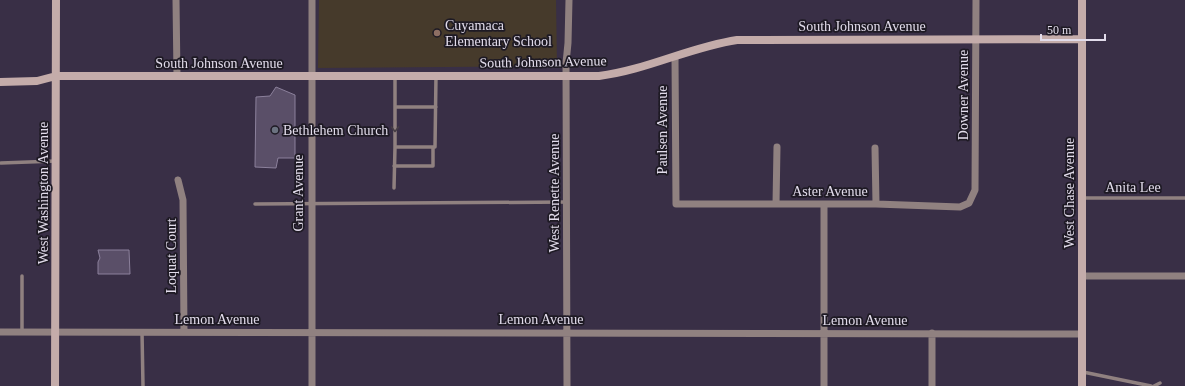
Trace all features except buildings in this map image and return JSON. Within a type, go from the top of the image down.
[{"type":"street","name":"West Washington Avenue","points":[[55,386],[56,0]]},
{"type":"street","points":[[176,0],[177,76]]},
{"type":"street","name":"Grant Avenue","points":[[312,0],[312,386]]},
{"type":"street","name":"West Renette Avenue","points":[[567,386],[566,76],[569,0]]},
{"type":"street","name":"Downer Avenue","points":[[976,0],[976,190]]},
{"type":"street","name":"West Chase Avenue","points":[[1082,0],[1082,386]]},
{"type":"street","name":"South Johnson Avenue","points":[[0,82],[37,81],[56,76],[566,76],[623,73],[715,44],[737,40],[976,38],[1082,39]]},
{"type":"street","name":"Paulsen Avenue","points":[[675,57],[676,204]]},
{"type":"street","points":[[776,204],[777,147]]},
{"type":"street","points":[[875,148],[876,204]]},
{"type":"street","name":"Loquat Court","points":[[178,180],[183,200],[184,332]]},
{"type":"street","name":"Aster Avenue","points":[[676,204],[876,204],[960,207],[968,203],[976,190]]},
{"type":"street","points":[[824,204],[824,386]]},
{"type":"street","points":[[1082,276],[1185,276]]},
{"type":"street","name":"Lemon Avenue","points":[[0,332],[1082,334]]},
{"type":"street","points":[[932,333],[932,386]]},
{"type":"lane","points":[[394,188],[395,76]]},
{"type":"lane","points":[[394,166],[433,166],[433,147],[435,147],[436,76]]},
{"type":"lane","points":[[395,107],[436,107]]},
{"type":"lane","points":[[395,147],[433,147]]},
{"type":"lane","points":[[2,163],[56,161]]},
{"type":"lane","name":"Anita Lee","points":[[1082,198],[1185,198]]},
{"type":"lane","points":[[255,204],[567,202]]},
{"type":"lane","points":[[22,276],[22,332]]},
{"type":"lane","points":[[142,332],[143,386]]},
{"type":"lane","points":[[1082,372],[1153,386],[1160,383]]},
{"type":"shaded area","name":"Cuyamaca Elementary School","points":[[319,0],[556,0],[557,66],[318,68]]},
{"type":"place","name":"Cuyamaca Elementary School","points":[[437,33]]},
{"type":"place","name":"Bethlehem Church","points":[[275,130]]}]
